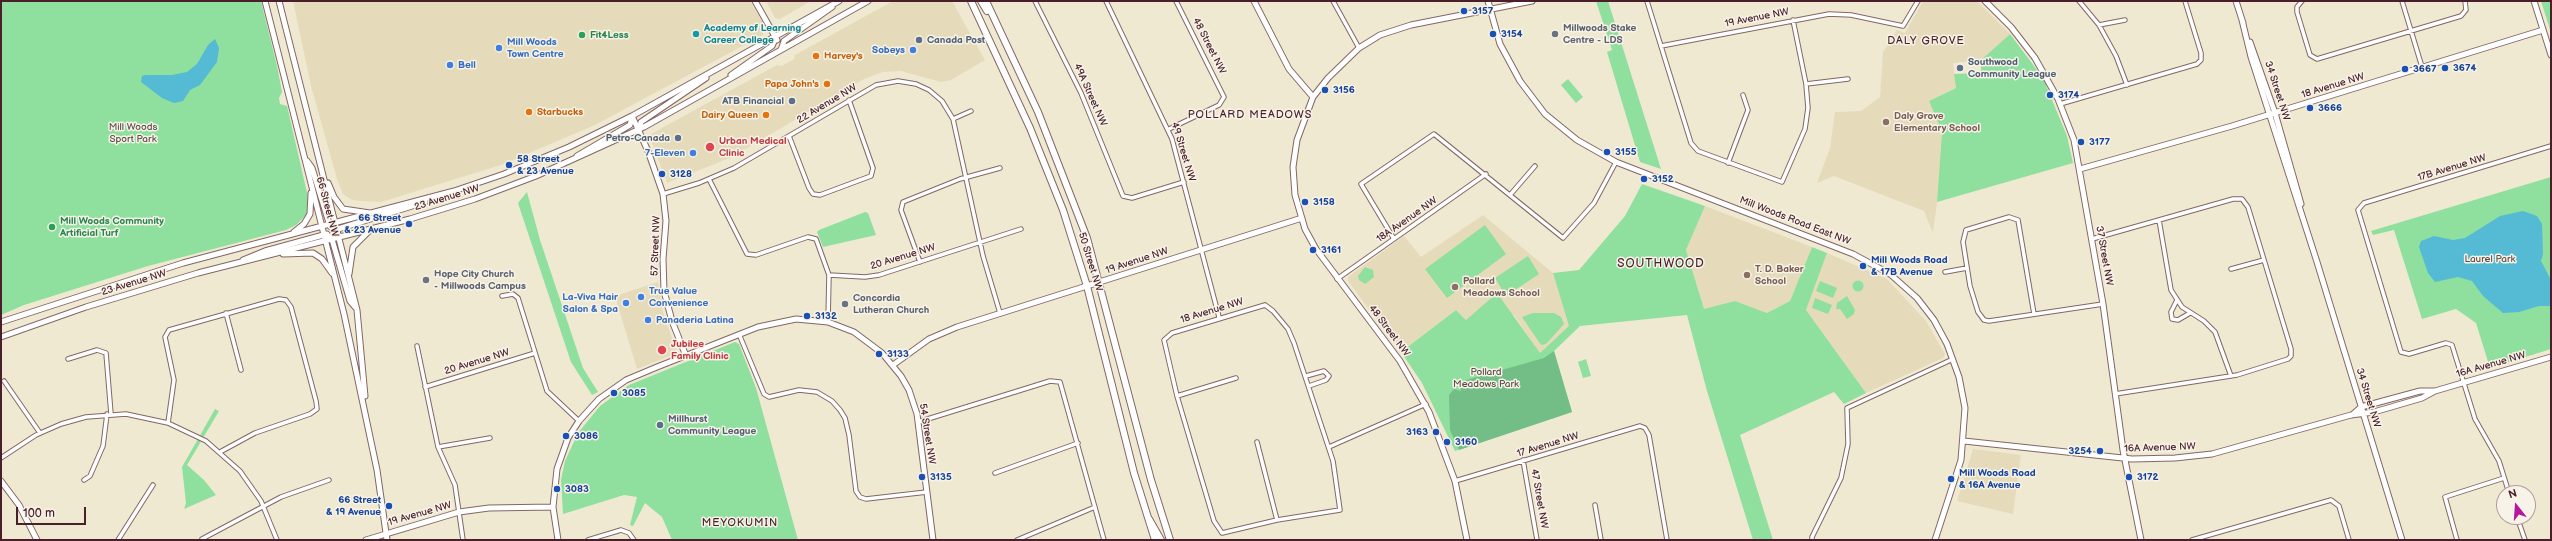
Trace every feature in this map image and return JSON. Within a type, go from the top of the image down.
[{"type":"main road","name":"50 Street NW","points":[[971,1],[1030,128],[1063,210],[1087,286],[1147,516],[1155,540]]},
{"type":"main road","points":[[981,1],[998,25]]},
{"type":"main road","name":"50 Street NW","points":[[986,1],[1059,162],[1087,238],[1100,282],[1151,480],[1170,540]]},
{"type":"main road","points":[[1147,516],[1154,524],[1161,540]]},
{"type":"street","name":"66 Street NW","points":[[265,1],[323,227],[340,236],[357,310],[367,419]]},
{"type":"street","name":"66 Street NW","points":[[280,1],[323,172],[331,232],[334,277],[367,419],[387,540]]},
{"type":"street","points":[[755,1],[776,36],[781,50]]},
{"type":"street","points":[[781,50],[784,41],[822,16],[839,1]]},
{"type":"street","name":"23 Avenue NW","points":[[1,337],[86,307],[272,254],[331,232],[373,214],[454,191],[536,161],[632,116],[839,1]]},
{"type":"street","name":"23 Avenue NW","points":[[340,236],[475,199],[566,164],[639,129],[867,1]]},
{"type":"street","name":"49A Street NW","points":[[1035,1],[1081,93],[1120,192],[1125,198],[1132,198],[1184,182]]},
{"type":"street","name":"49 Street NW","points":[[1106,1],[1169,129],[1219,317]]},
{"type":"street","name":"48 Street NW","points":[[1169,129],[1219,105],[1224,99],[1223,92],[1176,1]]},
{"type":"street","points":[[1254,1],[1289,69],[1313,97],[1328,78],[1359,48],[1380,35],[1411,25],[1532,1]]},
{"type":"street","points":[[1333,1],[1359,48]]},
{"type":"street","name":"Mill Woods Road East NW","points":[[1488,1],[1504,52],[1520,81],[1537,104],[1577,140],[1616,162],[1867,260],[1896,279],[1917,298],[1934,320],[1953,359],[1964,399],[1964,441],[1955,482],[1935,540]]},
{"type":"street","points":[[1647,1],[1691,143],[1698,151],[1782,182],[1805,128],[1808,108],[1806,84],[1793,20]]},
{"type":"street","name":"19 Avenue NW","points":[[1661,46],[1829,14],[1843,15],[1903,26],[1918,1]]},
{"type":"street","name":"37 Street NW","points":[[1985,1],[2029,50],[2060,104],[2074,140],[2103,304],[2125,459],[2141,540]]},
{"type":"street","points":[[2079,1],[2100,26],[2116,56],[2127,85]]},
{"type":"street","points":[[2060,104],[2195,66],[2201,60],[2201,51],[2186,1]]},
{"type":"street","name":"34 Street NW","points":[[2236,1],[2275,113],[2317,262]]},
{"type":"street","points":[[2302,1],[2297,7],[2310,54],[2314,59],[2461,16],[2465,12],[2465,1]]},
{"type":"street","points":[[2402,1],[2422,67]]},
{"type":"street","points":[[2534,1],[2551,55]]},
{"type":"street","points":[[2100,26],[2125,20]]},
{"type":"street","name":"34 Street NW","points":[[2242,20],[2251,57],[2317,262],[2402,540]]},
{"type":"street","name":"18 Avenue NW","points":[[2080,168],[2275,113],[2543,30]]},
{"type":"street","points":[[718,85],[772,46],[776,36]]},
{"type":"street","points":[[639,129],[641,122],[695,86],[714,71]]},
{"type":"street","points":[[1806,84],[1848,79]]},
{"type":"street","name":"22 Avenue NW","points":[[663,194],[709,179],[749,160],[849,100],[881,83],[898,81],[916,84],[929,90],[942,101],[953,119]]},
{"type":"street","points":[[1728,163],[1748,110],[1743,95]]},
{"type":"street","name":"48 Street NW","points":[[1313,97],[1297,140],[1293,167],[1295,195],[1302,218],[1316,250],[1336,279],[1388,343],[1426,404],[1441,438],[1456,481],[1467,540]]},
{"type":"street","points":[[789,136],[809,188],[815,194],[869,177],[873,173],[849,100]]},
{"type":"street","points":[[971,111],[953,119],[979,242],[1000,313]]},
{"type":"street","points":[[566,164],[630,125],[632,116]]},
{"type":"street","name":"57 Street NW","points":[[632,116],[639,129],[663,194],[666,220],[663,263],[664,291],[672,321],[686,356]]},
{"type":"street","points":[[1394,239],[1361,184],[1434,134],[1486,174],[1563,238],[1594,203],[1616,162]]},
{"type":"street","name":"17B Avenue NW","points":[[2464,382],[2453,348],[2449,343],[2403,354],[2360,218],[2359,208],[2364,203],[2551,146]]},
{"type":"street","points":[[305,159],[312,168],[350,301],[357,310]]},
{"type":"street","points":[[1510,195],[1535,166]]},
{"type":"street","points":[[920,262],[901,210],[901,204],[906,200],[966,178],[1000,168]]},
{"type":"street","points":[[323,172],[334,196],[343,209],[373,214]]},
{"type":"street","name":"18A Avenue NW","points":[[1336,279],[1486,174]]},
{"type":"street","points":[[709,179],[746,252],[750,255],[812,237],[816,239],[829,275],[828,322]]},
{"type":"street","points":[[288,235],[304,224],[310,214],[312,186]]},
{"type":"street","points":[[237,263],[265,251],[403,210],[454,191]]},
{"type":"street","points":[[2092,239],[2233,199],[2242,199],[2248,207],[2291,356],[2285,360],[2232,376],[2115,394]]},
{"type":"street","name":"19 Avenue NW","points":[[893,364],[942,332],[1302,218]]},
{"type":"street","points":[[2034,314],[2021,225],[2016,218],[2002,219],[1970,228],[1964,232],[1963,242],[1972,296],[1982,318],[1989,321],[2103,304]]},
{"type":"street","points":[[2159,220],[2169,282],[2177,300],[2190,313],[2204,321],[2215,332],[2232,376]]},
{"type":"street","name":"23 Avenue NW","points":[[1,322],[153,272],[288,235],[323,227],[331,232]]},
{"type":"street","points":[[348,275],[353,246],[372,228]]},
{"type":"street","name":"20 Avenue NW","points":[[829,275],[874,276],[1021,229]]},
{"type":"street","points":[[272,254],[304,252],[313,253],[326,264],[334,277]]},
{"type":"street","points":[[2231,269],[2264,260]]},
{"type":"street","points":[[1946,272],[1967,268]]},
{"type":"street","points":[[502,296],[513,294],[518,298],[547,391],[579,421]]},
{"type":"street","points":[[168,423],[174,380],[165,338],[166,333],[171,328],[279,299],[286,300],[291,307],[317,409],[310,414],[255,433],[220,452]]},
{"type":"street","points":[[2177,300],[2171,312],[2172,319],[2178,320],[2190,313]]},
{"type":"street","name":"18 Avenue NW","points":[[1177,396],[1164,346],[1165,337],[1172,333],[1219,317],[1265,305],[1274,311],[1288,329],[1306,376]]},
{"type":"street","points":[[226,313],[241,370]]},
{"type":"street","name":"54 Street NW","points":[[558,540],[553,507],[555,478],[561,454],[579,421],[599,399],[626,380],[739,334],[782,320],[810,319],[828,322],[854,332],[872,344],[893,364],[909,390],[918,422],[933,540]]},
{"type":"street","points":[[739,334],[764,394],[769,397],[799,390],[816,392],[832,401],[840,410],[845,418],[849,435],[856,490],[860,497],[866,499],[927,492]]},
{"type":"street","points":[[417,346],[438,447],[453,477],[463,540]]},
{"type":"street","points":[[68,359],[98,350],[106,353],[109,414],[103,446],[90,476],[84,480]]},
{"type":"street","name":"20 Avenue NW","points":[[425,387],[535,353]]},
{"type":"street","name":"16A Avenue NW","points":[[1964,441],[2125,459],[2168,458],[2212,454],[2351,415],[2364,415],[2422,398],[2435,391],[2464,382],[2551,357]]},
{"type":"street","points":[[1812,540],[1812,537],[1840,478],[1848,444],[1847,408],[1953,359]]},
{"type":"street","points":[[1236,378],[1177,396],[1218,530],[1222,533],[1277,520],[1339,510],[1338,480],[1329,447],[1309,386],[1306,376],[1326,371],[1329,376],[1326,380],[1309,386]]},
{"type":"street","points":[[918,422],[1050,381],[1058,380],[1063,387],[1104,540]]},
{"type":"street","points":[[4,381],[40,433]]},
{"type":"street","points":[[2464,382],[2475,419],[2496,455],[2506,485]]},
{"type":"street","name":"16A Avenue NW","points":[[2351,415],[2361,407],[2420,391],[2435,391]]},
{"type":"street","points":[[1329,447],[1426,404]]},
{"type":"street","points":[[1,458],[40,433],[74,420],[109,414],[134,415],[168,423],[200,438],[220,452],[245,478],[264,506],[277,540]]},
{"type":"street","name":"17 Avenue NW","points":[[1456,481],[1637,426],[1644,428],[1649,435],[1667,540]]},
{"type":"street","points":[[438,447],[490,438]]},
{"type":"street","points":[[1257,442],[1277,520]]},
{"type":"street","points":[[995,473],[1078,443]]},
{"type":"street","name":"47 Street NW","points":[[1523,460],[1537,540]]},
{"type":"street","points":[[2457,540],[2445,497],[2504,478]]},
{"type":"street","points":[[202,539],[288,494],[329,480]]},
{"type":"street","points":[[1,481],[19,505],[37,540]]},
{"type":"street","points":[[118,540],[153,485]]},
{"type":"street","points":[[2192,540],[2325,500],[2334,500],[2339,506],[2349,540]]},
{"type":"street","points":[[1595,505],[1601,540]]},
{"type":"street","name":"19 Avenue NW","points":[[366,540],[459,512],[495,508],[553,507]]},
{"type":"street","points":[[1017,540],[1095,507]]},
{"type":"street","points":[[2520,525],[2525,540]]},
{"type":"street","points":[[588,540],[621,530],[629,533],[634,540]]},
{"type":"street","points":[[2210,535],[2211,540]]},
{"type":"shaded area","points":[[293,1],[750,1],[763,23],[763,35],[595,125],[501,165],[381,202],[361,201],[352,200],[343,194],[337,179],[311,86]]},
{"type":"shaded area","points":[[766,1],[811,1],[780,19],[775,18]]},
{"type":"shaded area","points":[[893,1],[952,1],[985,60],[951,80],[941,82],[901,71],[883,72],[864,79],[732,157],[667,183],[649,135],[777,65],[782,66],[794,59],[795,55]]},
{"type":"shaded area","name":"Daly Grove Elementary School","points":[[1923,1],[1977,1],[2010,34],[1981,60],[1953,63],[1956,88],[1929,101],[1942,132],[1937,202],[1933,233],[1924,211],[1834,176],[1817,183],[1830,148],[1835,112],[1861,111],[1880,97],[1883,52],[1897,30],[1905,33]]},
{"type":"shaded area","name":"T. D. Baker School","points":[[1705,206],[1812,247],[1790,301],[1767,313],[1735,301],[1704,310],[1686,250]]},
{"type":"shaded area","name":"Pollard Meadows School","points":[[1483,215],[1553,273],[1570,326],[1540,354],[1514,315],[1466,320],[1456,310],[1401,352],[1348,281],[1348,277],[1404,236],[1421,257]]},
{"type":"shaded area","points":[[1827,253],[1887,279],[1926,321],[1945,354],[1943,358],[1866,393],[1806,310]]},
{"type":"shaded area","points":[[658,282],[663,312],[677,353],[637,369],[615,296]]},
{"type":"shaded area","points":[[1973,449],[2021,455],[2013,514],[1957,501]]},
{"type":"green space","name":"Mill Woods Sport Park","points":[[1,1],[261,1],[282,92],[279,98],[280,104],[287,106],[308,197],[307,214],[296,225],[286,230],[148,266],[24,305],[1,315]]},
{"type":"green space","points":[[1596,1],[1608,1],[1661,169],[1640,162],[1607,52],[1612,50]]},
{"type":"green space","points":[[2541,1],[2551,1],[2551,33]]},
{"type":"green space","points":[[2010,34],[2043,78],[2067,136],[2073,163],[1937,202],[1942,132],[1929,101],[1956,88],[1954,74],[1981,73],[1981,60]]},
{"type":"green space","points":[[1568,79],[1583,97],[1576,103],[1561,85]]},
{"type":"green space","name":"Laurel Park","points":[[2551,177],[2551,349],[2490,368],[2476,323],[2456,309],[2422,319],[2394,230],[2373,235],[2371,231]]},
{"type":"green space","name":"Pollard Meadows Park","points":[[1642,184],[1705,206],[1686,250],[1704,309],[1735,301],[1767,313],[1790,301],[1812,247],[1827,253],[1806,310],[1866,393],[1844,404],[1834,392],[1740,435],[1773,540],[1753,540],[1707,391],[1687,315],[1580,326],[1554,351],[1572,412],[1455,451],[1422,383],[1401,352],[1456,310],[1466,320],[1497,293],[1540,353],[1569,326],[1553,273],[1579,270],[1625,216]]},
{"type":"green space","points":[[527,192],[540,240],[583,368],[598,392],[592,395],[571,362],[518,203]]},
{"type":"green space","points":[[865,212],[868,213],[876,235],[823,247],[817,232],[819,230]]},
{"type":"green space","points":[[1485,225],[1506,254],[1447,298],[1425,269]]},
{"type":"green space","points":[[1528,256],[1539,274],[1506,296],[1495,278]]},
{"type":"green space","points":[[1365,267],[1373,270],[1374,277],[1365,284],[1359,280],[1358,276]]},
{"type":"green space","points":[[1858,280],[1862,282],[1864,286],[1862,290],[1858,292],[1854,290],[1852,286],[1854,282]]},
{"type":"green space","points":[[1820,281],[1837,288],[1833,298],[1816,291]]},
{"type":"green space","points":[[1847,296],[1855,310],[1854,314],[1847,319],[1840,309],[1836,309],[1837,303]]},
{"type":"green space","points":[[1815,298],[1832,305],[1828,314],[1812,308]]},
{"type":"green space","points":[[1533,313],[1554,313],[1561,317],[1564,324],[1546,344],[1541,345],[1522,317]]},
{"type":"green space","points":[[735,342],[739,344],[756,388],[798,540],[672,540],[662,517],[645,503],[633,526],[630,525],[637,497],[624,495],[563,514],[561,480],[565,461],[578,433],[600,406],[629,385]]},
{"type":"green space","points":[[1554,351],[1572,412],[1459,450],[1450,430],[1449,395],[1454,389],[1461,391],[1459,385],[1463,381],[1544,358]]},
{"type":"green space","points":[[1586,359],[1591,376],[1583,378],[1578,362]]},
{"type":"green space","points":[[215,409],[219,411],[187,465],[204,480],[216,495],[184,509],[186,503],[182,467]]},
{"type":"water","points":[[215,39],[219,48],[217,62],[200,85],[190,90],[183,101],[174,103],[162,98],[141,82],[142,76],[145,75],[172,75],[187,72],[197,64],[208,45]]},
{"type":"water","points":[[2523,211],[2537,216],[2542,224],[2543,254],[2541,261],[2551,280],[2551,306],[2539,306],[2519,312],[2503,313],[2483,296],[2472,281],[2458,277],[2435,282],[2428,273],[2419,247],[2421,241],[2434,236],[2453,240],[2465,238],[2500,216]]},
{"type":"place","name":"3157","points":[[1464,11]]},
{"type":"place","name":"Academy of Learning Career College","points":[[696,34]]},
{"type":"place","name":"3154","points":[[1493,34]]},
{"type":"place","name":"Millwoods Stake Centre - LDS","points":[[1555,34]]},
{"type":"place","name":"Fit4Less","points":[[582,35]]},
{"type":"place","name":"Canada Post","points":[[919,40]]},
{"type":"place","name":"Mill Woods Town Centre","points":[[499,48]]},
{"type":"place","name":"Sobeys","points":[[913,50]]},
{"type":"place","name":"Harvey's","points":[[816,56]]},
{"type":"place","name":"Bell","points":[[450,65]]},
{"type":"place","name":"Southwood Community League","points":[[1960,68]]},
{"type":"place","name":"3674","points":[[2445,68]]},
{"type":"place","name":"3667","points":[[2405,69]]},
{"type":"place","name":"Papa John's","points":[[827,84]]},
{"type":"place","name":"3156","points":[[1325,90]]},
{"type":"place","name":"3174","points":[[2050,95]]},
{"type":"place","name":"ATB Financial","points":[[792,101]]},
{"type":"place","name":"3666","points":[[2310,108]]},
{"type":"place","name":"Starbucks","points":[[529,112]]},
{"type":"place","name":"Dairy Queen","points":[[766,115]]},
{"type":"place","name":"Daly Grove Elementary School","points":[[1886,122]]},
{"type":"place","name":"Petro-Canada","points":[[678,138]]},
{"type":"place","name":"3177","points":[[2081,142]]},
{"type":"place","name":"Urban Medical Clinic","points":[[710,147]]},
{"type":"place","name":"3155","points":[[1607,152]]},
{"type":"place","name":"7-Eleven","points":[[693,153]]},
{"type":"place","name":"58 Street & 23 Avenue","points":[[509,165]]},
{"type":"place","name":"3128","points":[[662,174]]},
{"type":"place","name":"3152","points":[[1644,179]]},
{"type":"place","name":"3158","points":[[1305,202]]},
{"type":"place","name":"66 Street & 23 Avenue","points":[[409,224]]},
{"type":"place","name":"Mill Woods Community Artificial Turf","points":[[52,227]]},
{"type":"place","name":"3161","points":[[1313,250]]},
{"type":"place","name":"Mill Woods Road & 17B Avenue","points":[[1863,266]]},
{"type":"place","name":"T. D. Baker School","points":[[1747,275]]},
{"type":"place","name":"Hope City Church - Millwoods Campus","points":[[426,280]]},
{"type":"place","name":"Pollard Meadows School","points":[[1455,287]]},
{"type":"place","name":"True Value Convenience","points":[[641,297]]},
{"type":"place","name":"La-Viva Hair Salon & Spa","points":[[626,303]]},
{"type":"place","name":"Concordia Lutheran Church","points":[[845,304]]},
{"type":"place","name":"3132","points":[[807,316]]},
{"type":"place","name":"Panaderia Latina","points":[[648,320]]},
{"type":"place","name":"Jubilee Family Clinic","points":[[662,350]]},
{"type":"place","name":"3133","points":[[879,354]]},
{"type":"place","name":"3085","points":[[614,393]]},
{"type":"place","name":"Millhurst Community League","points":[[660,425]]},
{"type":"place","name":"3163","points":[[1436,432]]},
{"type":"place","name":"3086","points":[[566,436]]},
{"type":"place","name":"3160","points":[[1447,442]]},
{"type":"place","name":"3254","points":[[2100,451]]},
{"type":"place","name":"3135","points":[[922,477]]},
{"type":"place","name":"3172","points":[[2129,477]]},
{"type":"place","name":"Mill Woods Road & 16A Avenue","points":[[1951,479]]},
{"type":"place","name":"3083","points":[[557,489]]},
{"type":"place","name":"66 Street & 19 Avenue","points":[[389,506]]},
{"type":"district","name":"DALY GROVE","points":[[1926,41]]},
{"type":"district","name":"POLLARD MEADOWS","points":[[1250,115]]},
{"type":"district","name":"SOUTHWOOD","points":[[1661,264]]},
{"type":"district","name":"MEYOKUMIN","points":[[740,523]]}]
